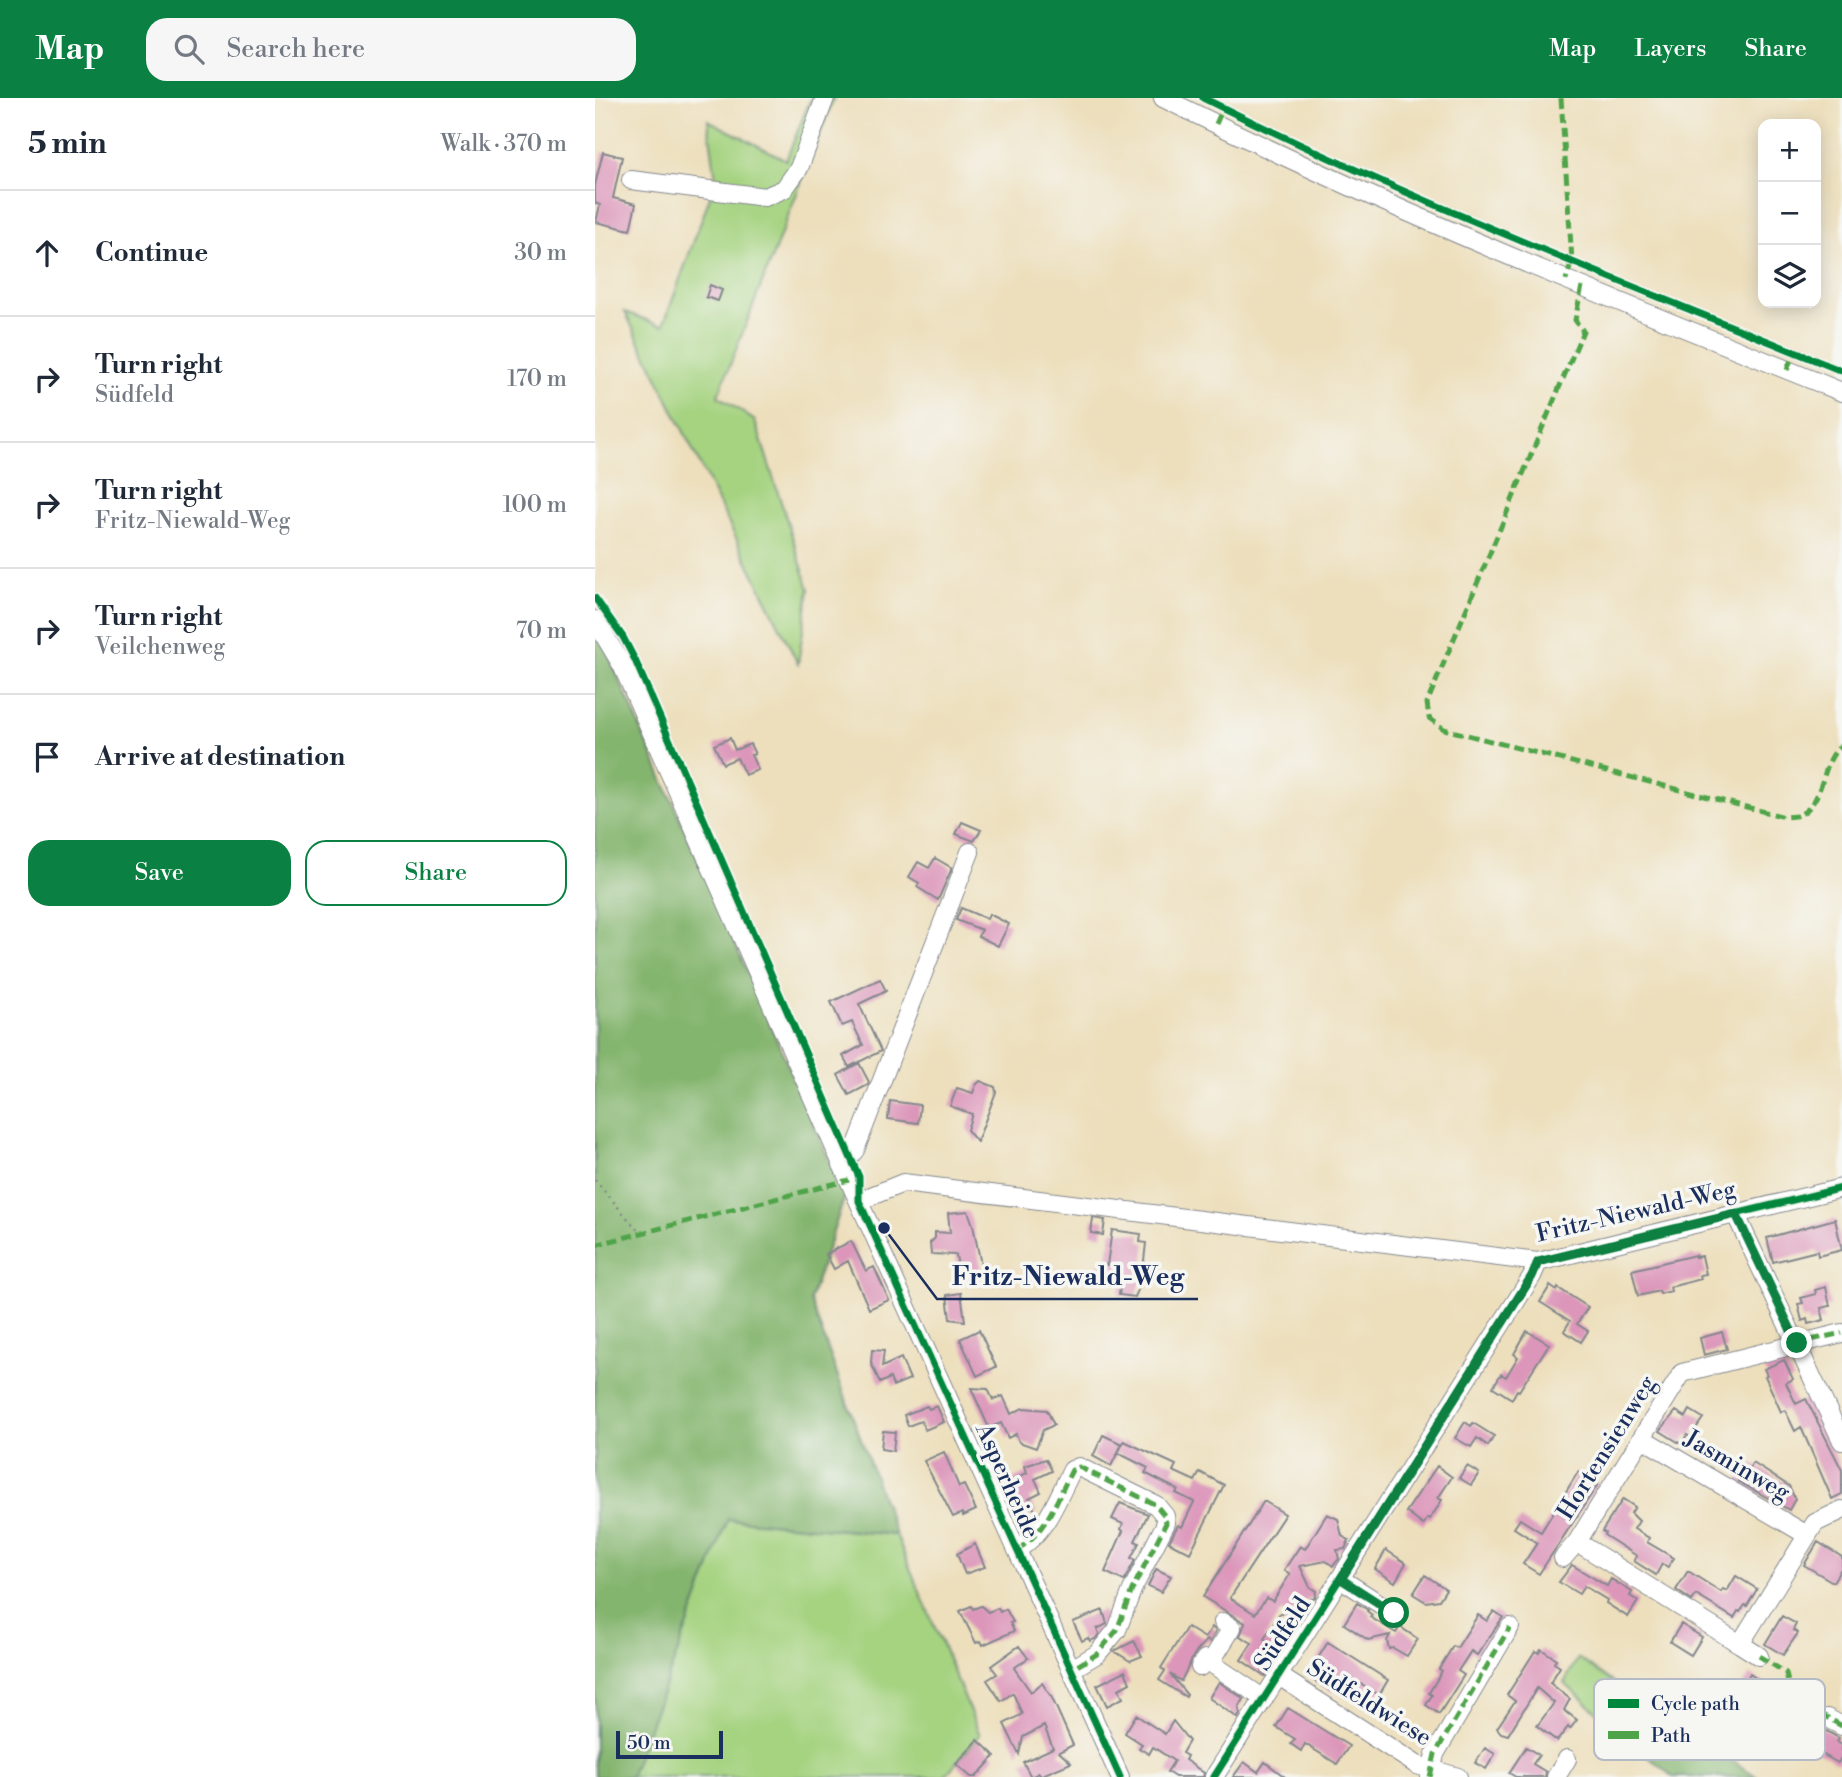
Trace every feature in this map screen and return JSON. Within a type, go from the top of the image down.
[{"type":"street","points":[[631,180],[765,197],[775,193],[784,189],[800,168],[825,98]]},
{"type":"street","points":[[1163,98],[1379,200],[1566,280],[1842,392]]},
{"type":"street","name":"Asperheide","points":[[595,620],[622,665],[842,1165],[1121,1777]]},
{"type":"street","points":[[842,1165],[855,1150],[970,852]]},
{"type":"street","name":"Fritz-Niewald-Weg","points":[[859,1201],[903,1183],[1538,1262],[1842,1188]]},
{"type":"street","points":[[1736,1214],[1842,1441]]},
{"type":"street","name":"Südfeld","points":[[1214,1777],[1525,1288],[1538,1262]]},
{"type":"street","name":"Hortensienweg","points":[[1563,1558],[1577,1542],[1682,1373],[1842,1333]]},
{"type":"street","name":"Jasminweg","points":[[1643,1439],[1807,1535]]},
{"type":"street","points":[[1017,1550],[1042,1530],[1072,1470],[1079,1467],[1156,1505],[1165,1516],[1166,1523],[1132,1590],[1117,1630],[1097,1654],[1072,1669]]},
{"type":"street","points":[[1740,1644],[1815,1523],[1842,1510]]},
{"type":"street","name":"Hortensienweg","points":[[1577,1542],[1759,1656]]},
{"type":"street","points":[[1341,1579],[1394,1613]]},
{"type":"street","points":[[1223,1622],[1232,1628],[1205,1665],[1264,1699]]},
{"type":"street","name":"Südfeldwiese","points":[[1431,1773],[1435,1754],[1510,1627]]},
{"type":"street","name":"Südfeldwiese","points":[[1279,1676],[1431,1773],[1458,1777]]},
{"type":"street","points":[[1556,1777],[1567,1759]]},
{"type":"path","points":[[595,1180],[641,1234]]},
{"type":"green space","points":[[811,98],[834,98],[718,396],[755,421],[809,589],[798,664],[625,312],[663,326],[716,180],[708,120],[786,160]]},
{"type":"green space","points":[[595,632],[605,647],[845,1196],[810,1300],[896,1535],[728,1519],[630,1777],[595,1777]]},
{"type":"green space","points":[[728,1519],[896,1535],[980,1735],[944,1777],[630,1777]]},
{"type":"green space","points":[[1578,1658],[1608,1679],[1594,1679],[1594,1709],[1564,1683]]},
{"type":"green space","points":[[1652,1760],[1731,1760],[1758,1777],[1673,1777]]},
{"type":"building","points":[[603,152],[622,157],[613,198],[636,204],[630,230],[596,222],[600,205],[595,203],[595,185]]},
{"type":"building","points":[[710,285],[722,290],[718,301],[706,297]]},
{"type":"building","points":[[730,738],[735,750],[750,744],[755,754],[751,755],[758,770],[745,775],[737,758],[723,764],[714,745]]},
{"type":"building","points":[[962,822],[981,830],[974,841],[956,834]]},
{"type":"building","points":[[935,858],[952,868],[938,900],[917,887],[919,883],[909,877],[918,862],[929,868]]},
{"type":"building","points":[[961,908],[987,919],[989,914],[1009,924],[998,946],[978,936],[982,930],[956,920]]},
{"type":"building","points":[[880,979],[886,991],[859,1004],[881,1051],[849,1067],[843,1056],[863,1045],[852,1022],[842,1026],[831,1002]]},
{"type":"building","points":[[859,1063],[869,1082],[849,1095],[838,1075]]},
{"type":"building","points":[[980,1081],[995,1087],[996,1092],[977,1142],[967,1130],[972,1114],[950,1106],[957,1088],[973,1093]]},
{"type":"building","points":[[890,1101],[920,1105],[918,1123],[888,1119]]},
{"type":"building","points":[[968,1211],[982,1270],[977,1272],[975,1278],[960,1280],[956,1255],[931,1254],[930,1243],[935,1238],[935,1232],[950,1233],[948,1213]]},
{"type":"building","points":[[1093,1218],[1105,1220],[1103,1235],[1091,1233]]},
{"type":"building","points":[[1835,1219],[1842,1250],[1818,1256],[1817,1251],[1773,1262],[1767,1238]]},
{"type":"building","points":[[1112,1230],[1141,1234],[1140,1242],[1146,1243],[1143,1269],[1153,1271],[1148,1284],[1141,1283],[1135,1297],[1119,1295],[1121,1281],[1095,1278],[1097,1264],[1107,1265]]},
{"type":"building","points":[[851,1241],[866,1271],[874,1267],[889,1300],[869,1309],[848,1261],[834,1269],[826,1254]]},
{"type":"building","points":[[1695,1255],[1702,1256],[1706,1274],[1700,1275],[1701,1279],[1670,1287],[1671,1291],[1660,1294],[1659,1291],[1638,1296],[1632,1270]]},
{"type":"building","points":[[1550,1286],[1557,1291],[1558,1288],[1588,1307],[1577,1324],[1588,1331],[1581,1342],[1564,1331],[1570,1321],[1540,1302]]},
{"type":"building","points":[[1826,1287],[1830,1306],[1821,1308],[1824,1320],[1808,1324],[1807,1319],[1802,1321],[1798,1304],[1803,1303],[1801,1298],[1816,1294],[1815,1290]]},
{"type":"building","points":[[961,1293],[965,1321],[950,1319],[947,1295]]},
{"type":"building","points":[[979,1330],[996,1367],[977,1376],[960,1339]]},
{"type":"building","points":[[1527,1331],[1549,1344],[1512,1399],[1493,1387],[1501,1374],[1506,1377],[1518,1357],[1514,1354]]},
{"type":"building","points":[[1722,1332],[1727,1349],[1704,1355],[1700,1338]]},
{"type":"building","points":[[872,1350],[884,1351],[882,1367],[901,1358],[910,1379],[893,1386],[890,1378],[880,1383],[871,1363]]},
{"type":"building","points":[[1784,1360],[1793,1379],[1786,1383],[1796,1404],[1806,1399],[1842,1470],[1842,1494],[1832,1499],[1801,1427],[1795,1431],[1785,1410],[1781,1412],[1765,1376],[1767,1375],[1764,1369]]},
{"type":"building","points":[[971,1388],[988,1389],[993,1400],[1003,1396],[1011,1414],[1023,1408],[1047,1410],[1054,1425],[1043,1430],[1036,1448],[1019,1442],[1016,1434],[1008,1438],[1001,1423],[989,1428]]},
{"type":"building","points":[[927,1406],[929,1409],[937,1406],[944,1422],[925,1430],[921,1421],[908,1426],[904,1415]]},
{"type":"building","points":[[1690,1410],[1703,1418],[1690,1437],[1687,1435],[1681,1444],[1660,1431],[1676,1411],[1686,1417]]},
{"type":"building","points":[[1465,1422],[1471,1426],[1473,1423],[1494,1436],[1488,1446],[1477,1438],[1471,1447],[1455,1438]]},
{"type":"building","points":[[883,1431],[895,1432],[893,1451],[881,1449]]},
{"type":"building","points":[[1103,1435],[1122,1444],[1111,1466],[1093,1456]]},
{"type":"building","points":[[1124,1441],[1176,1465],[1173,1471],[1195,1481],[1200,1472],[1224,1485],[1190,1553],[1169,1542],[1178,1525],[1182,1527],[1194,1502],[1176,1493],[1178,1490],[1145,1473],[1148,1468],[1118,1453]]},
{"type":"building","points":[[944,1452],[959,1487],[964,1485],[976,1510],[963,1516],[962,1513],[953,1517],[924,1461]]},
{"type":"building","points":[[1046,1459],[1052,1471],[1035,1479],[1041,1492],[1029,1498],[1036,1513],[1025,1518],[1008,1482],[1027,1473],[1025,1466]]},
{"type":"building","points":[[1753,1463],[1789,1486],[1795,1499],[1789,1510],[1738,1481],[1744,1470],[1748,1472]]},
{"type":"building","points":[[1437,1466],[1452,1477],[1438,1498],[1442,1500],[1423,1525],[1406,1512]]},
{"type":"building","points":[[1467,1466],[1479,1473],[1471,1485],[1459,1478]]},
{"type":"building","points":[[1578,1472],[1598,1484],[1539,1574],[1523,1564],[1537,1543],[1514,1528],[1520,1519],[1541,1532]]},
{"type":"building","points":[[1623,1499],[1635,1507],[1631,1513],[1639,1521],[1634,1529],[1649,1538],[1647,1542],[1674,1558],[1668,1567],[1662,1564],[1656,1575],[1634,1561],[1637,1556],[1602,1531]]},
{"type":"building","points":[[1264,1501],[1285,1514],[1230,1598],[1255,1614],[1266,1598],[1273,1601],[1290,1574],[1284,1570],[1300,1546],[1305,1549],[1327,1514],[1338,1519],[1342,1536],[1349,1540],[1345,1549],[1337,1550],[1339,1559],[1333,1566],[1326,1561],[1300,1566],[1310,1587],[1316,1591],[1315,1597],[1304,1602],[1307,1610],[1300,1617],[1294,1613],[1280,1613],[1264,1639],[1281,1650],[1265,1676],[1241,1660],[1252,1643],[1240,1636],[1245,1623],[1203,1597]]},
{"type":"building","points":[[1120,1503],[1148,1514],[1135,1541],[1139,1543],[1131,1558],[1135,1560],[1124,1581],[1105,1572],[1123,1531],[1123,1524],[1112,1519]]},
{"type":"building","points":[[1818,1542],[1842,1557],[1842,1567],[1833,1582],[1804,1565]]},
{"type":"building","points":[[975,1544],[985,1567],[965,1574],[957,1554]]},
{"type":"building","points":[[1386,1550],[1406,1563],[1395,1582],[1375,1569]]},
{"type":"building","points":[[1572,1565],[1607,1586],[1611,1579],[1632,1592],[1630,1596],[1638,1601],[1628,1617],[1584,1586],[1579,1594],[1559,1582]]},
{"type":"building","points":[[1156,1569],[1171,1576],[1161,1592],[1148,1586]]},
{"type":"building","points":[[1688,1571],[1721,1592],[1723,1589],[1727,1591],[1736,1576],[1757,1589],[1747,1606],[1738,1611],[1734,1618],[1696,1595],[1692,1601],[1676,1590]]},
{"type":"building","points":[[1425,1575],[1446,1589],[1439,1600],[1426,1602],[1413,1594]]},
{"type":"building","points":[[1357,1603],[1368,1610],[1372,1615],[1370,1617],[1396,1633],[1400,1627],[1418,1639],[1407,1656],[1393,1648],[1389,1649],[1387,1641],[1390,1635],[1368,1640],[1344,1624]]},
{"type":"building","points":[[971,1606],[973,1609],[981,1606],[988,1612],[998,1608],[1000,1612],[1006,1609],[1013,1622],[1010,1623],[1014,1631],[983,1645],[981,1641],[976,1643],[960,1611]]},
{"type":"building","points":[[1103,1610],[1107,1624],[1097,1629],[1099,1634],[1095,1639],[1082,1641],[1073,1622]]},
{"type":"building","points":[[1494,1611],[1503,1617],[1477,1655],[1471,1651],[1458,1671],[1464,1675],[1439,1714],[1426,1705],[1432,1695],[1429,1693],[1442,1671],[1439,1669],[1453,1646],[1457,1648],[1478,1615],[1487,1621]]},
{"type":"building","points":[[1782,1616],[1796,1624],[1793,1630],[1798,1633],[1783,1655],[1765,1644]]},
{"type":"building","points":[[1681,1624],[1702,1637],[1691,1655],[1670,1642]]},
{"type":"building","points":[[1187,1627],[1205,1638],[1212,1627],[1216,1631],[1210,1642],[1207,1640],[1195,1653],[1181,1681],[1170,1674],[1186,1697],[1159,1680],[1165,1671],[1161,1668]]},
{"type":"building","points":[[1134,1641],[1142,1656],[1130,1661],[1114,1651]]},
{"type":"building","points":[[1328,1642],[1388,1680],[1379,1695],[1349,1677],[1344,1685],[1339,1682],[1332,1692],[1307,1676]]},
{"type":"building","points":[[1019,1646],[1028,1658],[1014,1668],[1031,1692],[1042,1683],[1052,1698],[1073,1745],[1059,1752],[1071,1763],[1040,1776],[1039,1773],[1031,1777],[1023,1762],[1053,1748],[1044,1726],[1023,1737],[1019,1754],[1004,1724],[1022,1714],[1013,1693],[1001,1701],[987,1680],[997,1674],[991,1666]]},
{"type":"building","points":[[1541,1649],[1556,1659],[1554,1663],[1560,1667],[1550,1683],[1570,1699],[1564,1710],[1577,1720],[1557,1741],[1537,1726],[1554,1703],[1537,1688],[1508,1735],[1497,1728],[1515,1701],[1507,1695],[1535,1651],[1539,1653]]},
{"type":"building","points":[[1125,1671],[1130,1683],[1119,1689],[1123,1698],[1107,1706],[1097,1685]]},
{"type":"building","points":[[1219,1682],[1244,1699],[1238,1718],[1209,1698]]},
{"type":"building","points":[[1288,1708],[1349,1746],[1337,1764],[1305,1744],[1301,1751],[1291,1744],[1295,1739],[1276,1727]]},
{"type":"building","points":[[1136,1715],[1165,1734],[1173,1721],[1189,1741],[1182,1753],[1187,1756],[1185,1760],[1204,1773],[1203,1777],[1175,1777],[1167,1772],[1174,1761],[1153,1747],[1149,1754],[1139,1748],[1142,1744],[1125,1733]]},
{"type":"building","points":[[1825,1730],[1839,1738],[1837,1742],[1842,1745],[1842,1756],[1838,1763],[1825,1756]]},
{"type":"building","points":[[978,1740],[995,1756],[976,1777],[971,1777],[956,1764]]},
{"type":"building","points":[[1526,1747],[1539,1755],[1533,1764],[1546,1772],[1545,1777],[1516,1777],[1509,1773]]},
{"type":"building","points":[[1485,1748],[1495,1754],[1486,1769],[1475,1763]]},
{"type":"building","points":[[1244,1762],[1258,1772],[1265,1762],[1285,1777],[1233,1777]]},
{"type":"marked path","points":[[1561,98],[1572,261],[1566,280]]},
{"type":"marked path","points":[[1216,124],[1223,108]]},
{"type":"marked path","points":[[1582,286],[1575,320],[1583,331],[1427,703],[1429,718],[1444,729],[1785,817],[1799,815],[1809,808],[1815,800],[1830,761],[1842,745]]},
{"type":"marked path","points":[[1787,370],[1794,352]]},
{"type":"marked path","points":[[595,1245],[849,1180]]},
{"type":"marked path","points":[[1797,1343],[1842,1333]]},
{"type":"marked path","points":[[1017,1550],[1043,1525],[1072,1470],[1079,1467],[1156,1505],[1165,1516],[1166,1523],[1132,1590],[1117,1630],[1097,1654],[1072,1669]]},
{"type":"marked path","points":[[1430,1777],[1435,1754],[1510,1627]]},
{"type":"marked path","points":[[1759,1656],[1786,1673],[1787,1679]]},
{"type":"marked path","points":[[1825,1716],[1842,1726]]},
{"type":"cycle path","points":[[1203,98],[1440,207],[1842,371]]},
{"type":"cycle path","points":[[595,598],[623,637],[635,660],[859,1177],[859,1201],[1120,1777]]},
{"type":"cycle path","points":[[1214,1777],[1532,1276],[1538,1262],[1842,1188]]},
{"type":"place","name":"Fritz-Niewald-Weg","points":[[884,1228]]},
{"type":"route","points":[[1394,1613],[1341,1579],[1532,1276],[1538,1262],[1736,1214],[1797,1343]]}]
